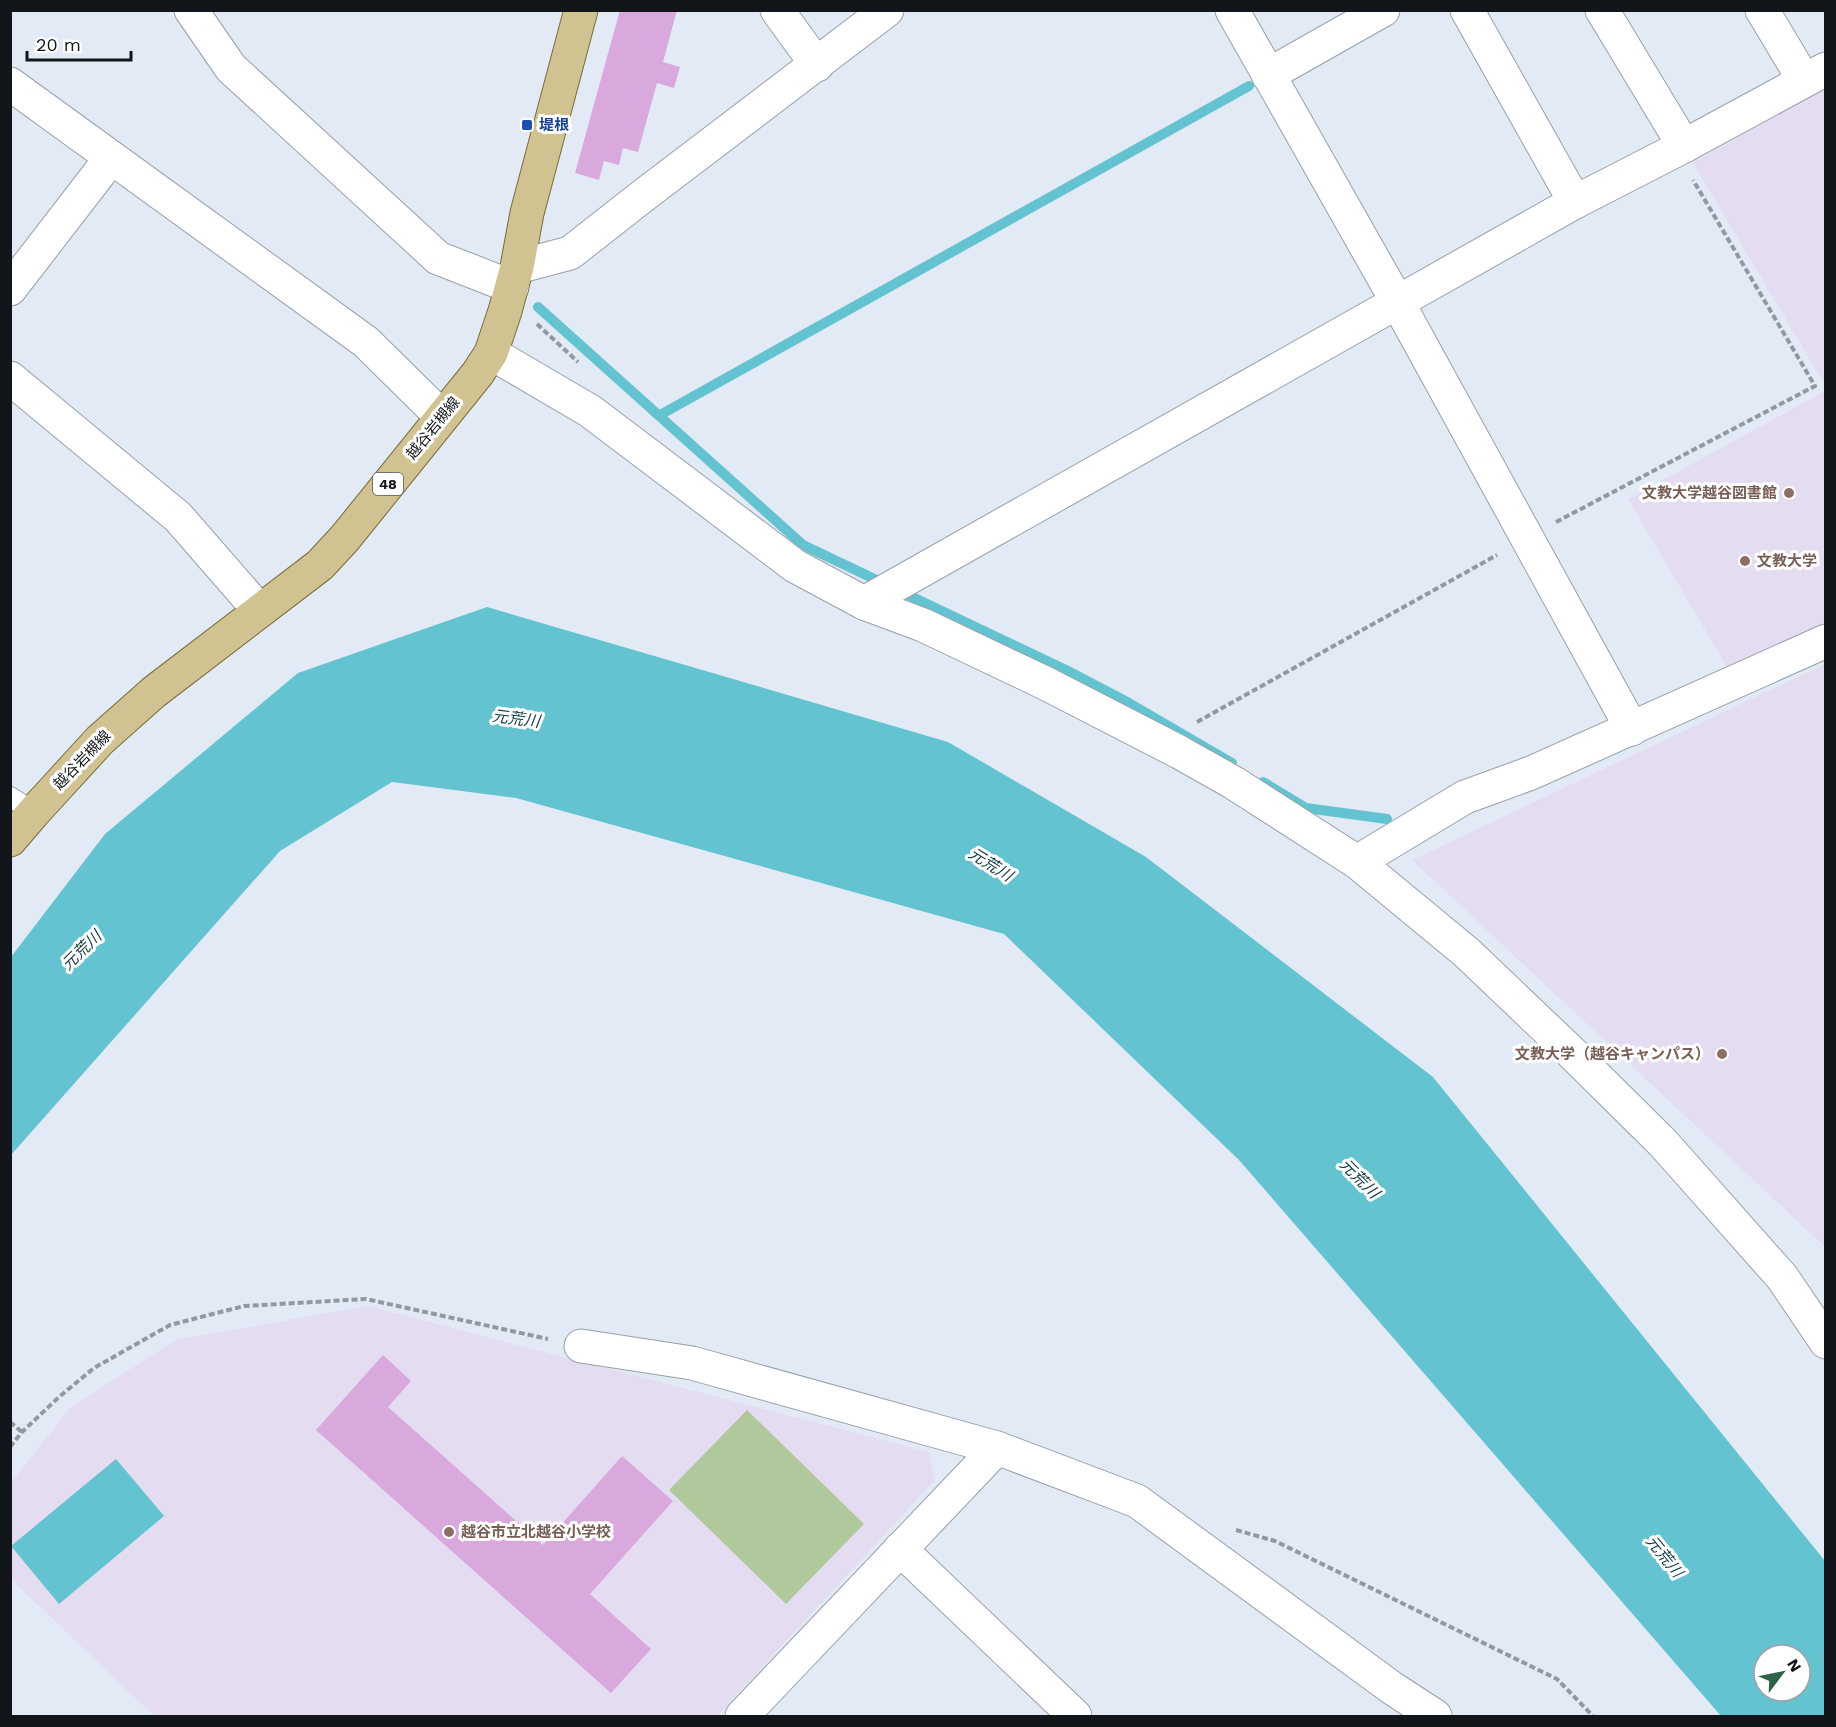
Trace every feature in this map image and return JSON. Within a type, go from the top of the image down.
[{"type":"main road","name":"越谷岩槻線","points":[[10,840],[22,805],[154,692],[320,565],[352,530],[478,373],[491,352],[499,332],[514,277],[526,213],[581,10]]},
{"type":"street","points":[[191,10],[231,68],[438,258],[514,277],[570,253],[887,10]]},
{"type":"street","points":[[777,10],[816,65]]},
{"type":"street","points":[[1232,10],[1398,303],[1632,729]]},
{"type":"street","points":[[1268,75],[1383,10]]},
{"type":"street","points":[[1467,10],[1575,202]]},
{"type":"street","points":[[1602,10],[1680,148]]},
{"type":"street","points":[[864,603],[1575,202],[1815,74],[1762,10]]},
{"type":"street","points":[[10,84],[366,342],[442,417]]},
{"type":"street","points":[[10,289],[111,158]]},
{"type":"street","points":[[491,352],[590,411],[795,566],[864,603],[922,625],[1045,682],[1179,752],[1234,783],[1357,862],[1466,952],[1663,1143],[1782,1278],[1826,1342]]},
{"type":"street","points":[[10,378],[178,517],[259,610]]},
{"type":"street","points":[[1357,862],[1465,797],[1531,773],[1826,641]]},
{"type":"street","points":[[581,1346],[692,1363],[998,1448],[1137,1501],[1392,1688],[1435,1716]]},
{"type":"street","points":[[742,1716],[998,1448]]},
{"type":"street","points":[[900,1549],[1075,1716]]},
{"type":"path","points":[[1198,722],[1526,538],[1815,386],[1680,148]]},
{"type":"path","points":[[10,1447],[22,1432],[59,1397],[94,1368],[170,1324],[244,1306],[366,1299],[581,1346]]},
{"type":"path","points":[[10,1422],[22,1432]]},
{"type":"path","points":[[1231,1528],[1275,1541],[1557,1679],[1593,1716]]},
{"type":"shaded area","points":[[1825,88],[1825,385],[1693,163]]},
{"type":"shaded area","name":"文教大学","points":[[1825,391],[1825,623],[1727,667],[1628,499]]},
{"type":"shaded area","name":"文教大学（越谷キャンパス）","points":[[1825,664],[1825,1247],[1412,860]]},
{"type":"shaded area","name":"越谷市立北越谷小学校","points":[[368,1306],[929,1452],[935,1480],[717,1716],[154,1716],[11,1579],[10,1484],[69,1409],[175,1340]]},
{"type":"green space","points":[[747,1410],[864,1524],[786,1604],[669,1490]]},
{"type":"water","name":"元荒川","points":[[487,607],[948,742],[1146,857],[1433,1077],[1825,1561],[1825,1716],[1721,1716],[1239,1160],[1004,934],[516,798],[392,782],[280,851],[11,1155],[11,957],[105,834],[298,673]]},
{"type":"water","points":[[116,1459],[164,1516],[59,1604],[11,1546]]},
{"type":"building","points":[[620,10],[677,10],[663,62],[680,67],[674,88],[657,83],[638,152],[623,148],[619,165],[604,161],[599,180],[575,173]]},
{"type":"building","points":[[383,1355],[411,1381],[388,1407],[543,1545],[622,1456],[673,1501],[590,1594],[651,1649],[611,1693],[316,1430]]},
{"type":"waterway","points":[[660,415],[1249,86]]},
{"type":"waterway","points":[[538,307],[803,545],[1066,670],[1129,703],[1232,763]]},
{"type":"waterway","points":[[1263,782],[1306,808],[1387,819]]},
{"type":"place","name":"堤根","points":[[527,125]]},
{"type":"place","name":"文教大学越谷図書館","points":[[1789,493]]},
{"type":"place","name":"文教大学","points":[[1745,561]]},
{"type":"place","name":"文教大学（越谷キャンパス）","points":[[1722,1054]]},
{"type":"place","name":"越谷市立北越谷小学校","points":[[449,1532]]}]
